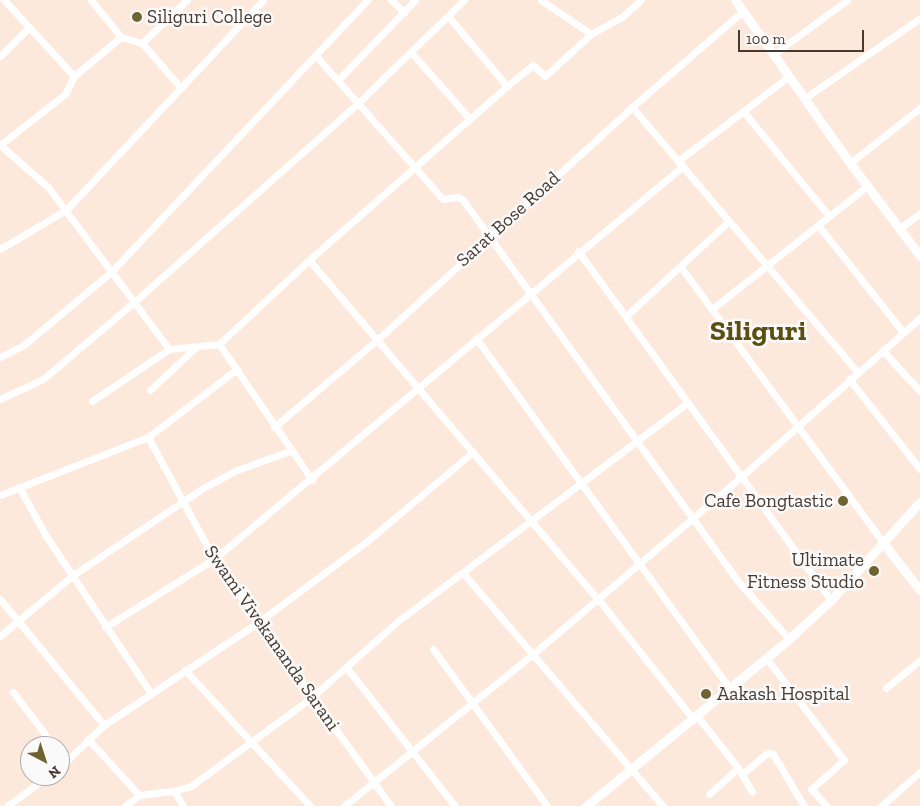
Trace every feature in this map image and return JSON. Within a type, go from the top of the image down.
[{"type":"street","points":[[4,0],[74,76]]},
{"type":"street","points":[[91,0],[121,37],[142,43],[181,88]]},
{"type":"street","points":[[142,43],[187,0]]},
{"type":"street","points":[[0,249],[66,210],[263,0]]},
{"type":"street","points":[[0,357],[25,344],[111,272],[367,0]]},
{"type":"street","points":[[391,0],[404,12]]},
{"type":"street","points":[[339,79],[415,0]]},
{"type":"street","points":[[0,399],[43,379],[134,302],[358,103],[464,0]]},
{"type":"street","points":[[541,0],[591,34]]},
{"type":"street","points":[[551,8],[557,0]]},
{"type":"street","points":[[92,400],[169,350],[218,344],[414,166],[508,86],[534,65],[545,76],[591,34],[615,22],[641,0]]},
{"type":"street","points":[[735,0],[850,163],[920,256]]},
{"type":"street","points":[[774,54],[847,0]]},
{"type":"street","name":"Sarat Bose Road","points":[[274,427],[377,340],[632,107],[743,11]]},
{"type":"street","points":[[448,16],[508,86]]},
{"type":"street","points":[[805,98],[920,18]]},
{"type":"street","points":[[0,56],[29,27]]},
{"type":"street","points":[[121,37],[74,76],[64,94],[0,145],[48,187],[169,350]]},
{"type":"street","points":[[411,52],[469,118]]},
{"type":"street","points":[[316,56],[339,79],[443,199],[457,197],[463,200],[638,440],[737,580],[789,639]]},
{"type":"street","points":[[105,627],[214,559],[312,480],[680,163],[790,76]]},
{"type":"street","points":[[632,107],[728,222],[857,371]]},
{"type":"street","points":[[850,163],[920,108]]},
{"type":"street","points":[[744,111],[829,216]]},
{"type":"street","points":[[712,309],[867,186]]},
{"type":"street","points":[[899,230],[920,212]]},
{"type":"street","points":[[626,316],[728,222]]},
{"type":"street","points":[[818,225],[904,332]]},
{"type":"street","points":[[578,251],[831,600]]},
{"type":"street","points":[[309,260],[598,599],[740,771],[752,792]]},
{"type":"street","points":[[680,266],[884,544],[920,590]]},
{"type":"street","points":[[344,806],[471,706],[598,599],[742,476],[857,371],[920,318]]},
{"type":"street","points":[[476,338],[731,690]]},
{"type":"street","points":[[218,344],[237,369],[290,451],[312,480]]},
{"type":"street","points":[[150,390],[196,347]]},
{"type":"street","points":[[882,350],[920,391]]},
{"type":"street","points":[[0,495],[148,438],[237,369]]},
{"type":"street","points":[[849,379],[920,470]]},
{"type":"street","points":[[125,806],[139,795],[174,791],[196,782],[312,697],[398,621],[687,403]]},
{"type":"street","name":"Swami Vivekananda Sarani","points":[[148,438],[214,559],[257,623],[391,806]]},
{"type":"street","points":[[0,636],[16,621],[74,576],[184,502],[237,470],[290,451]]},
{"type":"street","points":[[70,758],[104,725],[150,692],[257,623],[366,542],[473,452]]},
{"type":"street","points":[[20,486],[46,536],[150,692]]},
{"type":"street","points":[[588,805],[731,690],[789,639],[831,600],[884,544],[920,502]]},
{"type":"street","points":[[463,573],[663,806]]},
{"type":"street","points":[[0,599],[16,621],[104,725]]},
{"type":"street","points":[[433,649],[471,706],[547,806]]},
{"type":"street","points":[[767,659],[844,760],[811,790],[827,806]]},
{"type":"street","points":[[886,688],[920,660]]},
{"type":"street","points":[[347,668],[454,806]]},
{"type":"street","points":[[185,670],[250,743],[310,806]]},
{"type":"street","points":[[13,692],[46,736]]},
{"type":"street","points":[[88,739],[139,795]]},
{"type":"street","points":[[709,794],[766,753],[773,754],[804,806]]},
{"type":"street","points":[[881,806],[920,772]]},
{"type":"street","points":[[7,806],[34,786]]},
{"type":"street","points":[[174,791],[183,806]]},
{"type":"place","name":"Siliguri College","points":[[137,17]]},
{"type":"place","name":"Cafe Bongtastic","points":[[843,501]]},
{"type":"place","name":"Ultimate Fitness Studio","points":[[874,571]]},
{"type":"place","name":"Aakash Hospital","points":[[706,694]]},
{"type":"district","name":"Siliguri","points":[[758,331]]}]
